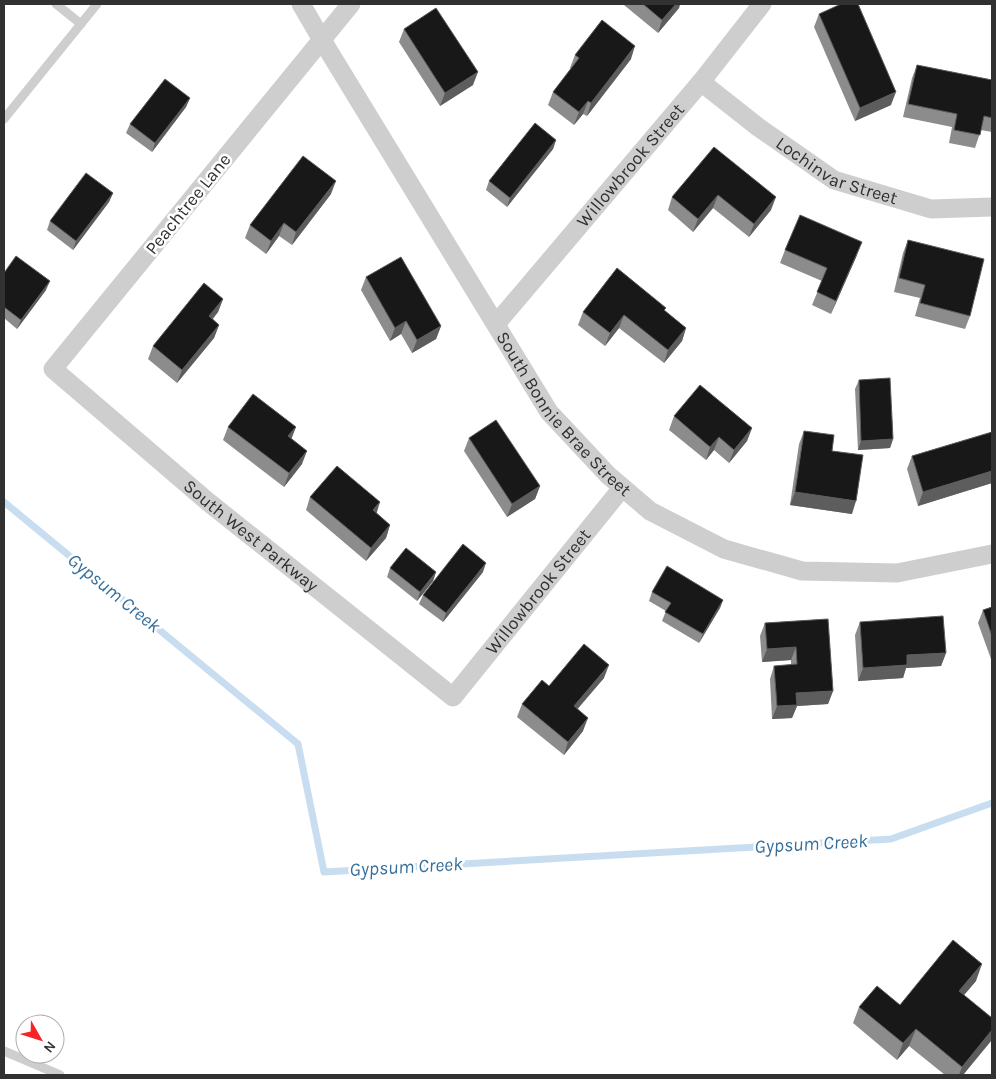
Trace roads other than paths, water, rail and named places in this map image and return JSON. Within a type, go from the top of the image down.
[{"type":"street","name":"South Bonnie Brae Street","points":[[301,4],[549,412],[622,488],[650,510],[724,549],[802,571],[897,573],[992,554]]},
{"type":"street","name":"Peachtree Lane","points":[[54,369],[351,4]]},
{"type":"street","name":"Willowbrook Street","points":[[496,324],[701,82],[762,4]]},
{"type":"street","name":"Lochinvar Street","points":[[701,82],[758,128],[834,180],[931,209],[992,207]]},
{"type":"street","name":"South West Parkway","points":[[54,369],[207,501],[454,697]]},
{"type":"street","name":"Willowbrook Street","points":[[454,697],[622,488]]},
{"type":"lane","points":[[56,4],[81,24]]},
{"type":"lane","points":[[4,119],[97,4]]},
{"type":"lane","points":[[4,1051],[60,1075]]},
{"type":"waterway","name":"Gypsum Creek","points":[[4,502],[298,744],[324,872],[891,839],[992,803]]}]
